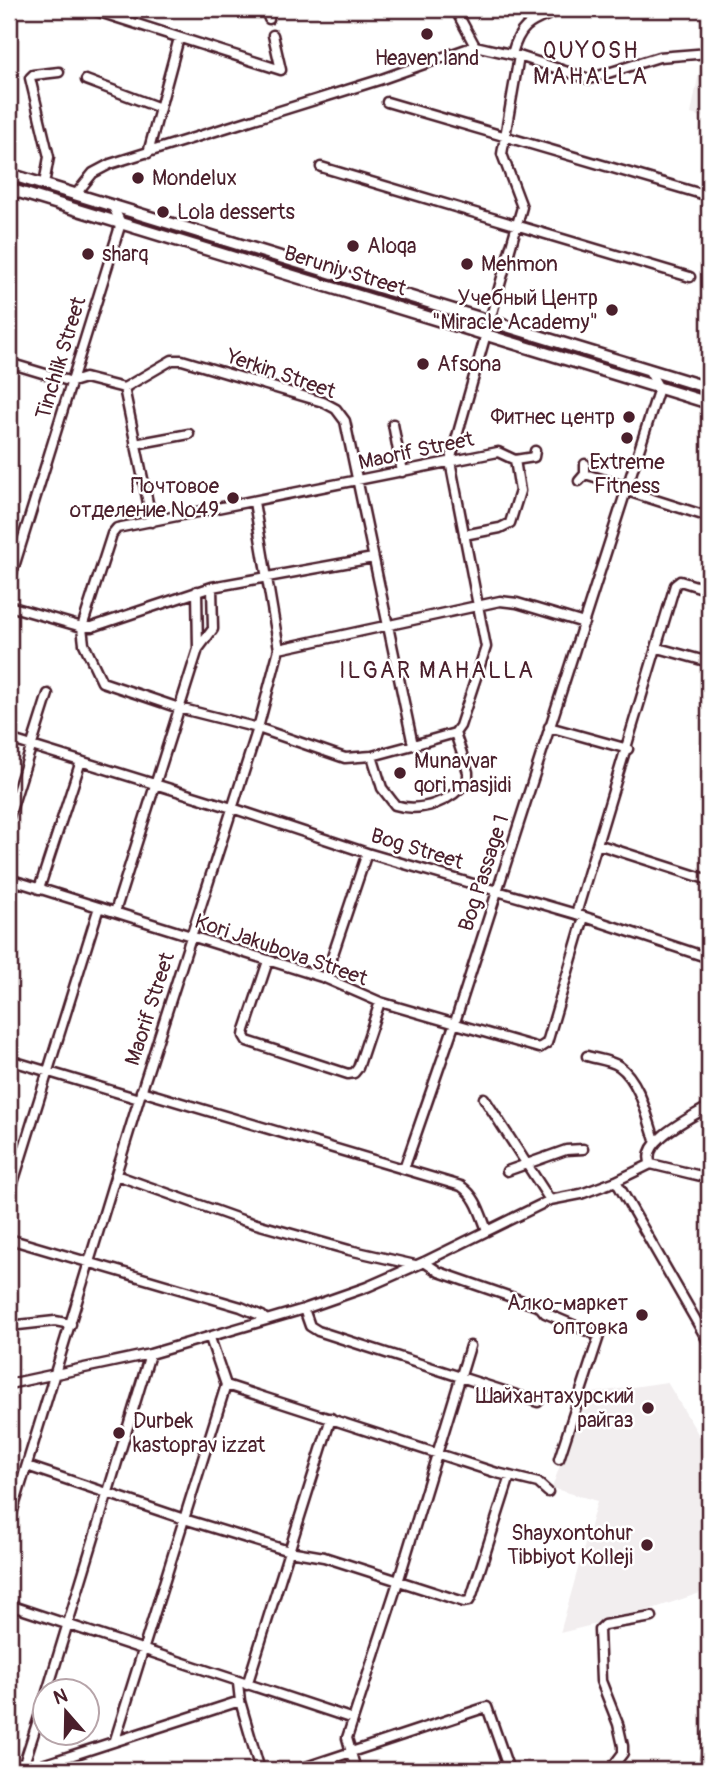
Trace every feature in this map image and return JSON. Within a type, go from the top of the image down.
[{"type":"main road","name":"Beruniy Street","points":[[9,174],[709,388]]},
{"type":"main road","name":"Beruniy Street","points":[[9,189],[709,403]]},
{"type":"main road","points":[[706,1770],[709,1735]]},
{"type":"street","points":[[90,9],[108,12],[281,70],[273,35]]},
{"type":"street","points":[[266,9],[269,19]]},
{"type":"street","points":[[455,9],[475,46]]},
{"type":"street","points":[[82,627],[85,644],[102,682],[179,708],[258,728],[345,758],[372,757],[455,733],[460,726],[486,647],[450,461],[522,207],[502,154],[518,33],[562,9]]},
{"type":"street","points":[[148,153],[179,38]]},
{"type":"street","points":[[76,194],[93,173],[110,164],[379,80],[475,46],[515,55],[589,79],[659,57],[709,53]]},
{"type":"street","points":[[44,184],[49,157],[30,78],[33,75],[59,72]]},
{"type":"street","points":[[86,80],[160,108]]},
{"type":"street","points":[[387,102],[705,195]]},
{"type":"street","points":[[321,167],[690,277]]},
{"type":"street","points":[[112,205],[121,223],[146,216]]},
{"type":"street","name":"Tinchlik Street","points":[[9,583],[13,557],[72,382],[121,223]]},
{"type":"street","name":"Yerkin Street","points":[[124,388],[172,360],[182,360],[323,402],[336,409],[345,421],[412,745]]},
{"type":"street","points":[[9,363],[72,382],[85,378],[124,388],[152,522]]},
{"type":"street","points":[[647,369],[659,388],[682,380]]},
{"type":"street","name":"Bog Passage 1","points":[[404,1169],[455,1022],[659,388]]},
{"type":"street","points":[[393,424],[402,472]]},
{"type":"street","points":[[135,444],[189,433]]},
{"type":"street","points":[[464,535],[500,528],[510,523],[520,491],[515,460],[534,457],[535,451]]},
{"type":"street","name":"Maorif Street","points":[[82,627],[114,530],[498,452],[515,460]]},
{"type":"street","points":[[585,464],[582,478],[627,489],[709,517]]},
{"type":"street","name":"Maorif Street","points":[[9,1522],[140,1095],[258,728],[279,649],[254,502]]},
{"type":"street","points":[[9,606],[82,627],[92,627],[212,587],[373,558]]},
{"type":"street","points":[[580,916],[597,844],[628,749],[675,585],[680,581],[709,590]]},
{"type":"street","points":[[198,649],[213,629],[212,587]]},
{"type":"street","points":[[115,912],[198,649],[197,591]]},
{"type":"street","points":[[279,649],[508,601],[584,623]]},
{"type":"street","points":[[658,648],[709,662]]},
{"type":"street","points":[[9,817],[48,694]]},
{"type":"street","points":[[549,727],[628,749]]},
{"type":"street","points":[[372,757],[382,788],[395,805],[412,809],[426,807],[455,792],[468,779],[455,733]]},
{"type":"street","name":"Bog Street","points":[[9,738],[232,807],[367,853],[580,916],[709,958]]},
{"type":"street","points":[[39,889],[81,761]]},
{"type":"street","points":[[597,844],[709,880]]},
{"type":"street","points":[[325,978],[367,853]]},
{"type":"street","points":[[9,901],[12,880]]},
{"type":"street","name":"Kori Jakubova Street","points":[[12,880],[325,978],[380,1002],[539,1048],[547,1043],[580,916]]},
{"type":"street","points":[[9,1196],[99,907]]},
{"type":"street","points":[[268,961],[245,1030],[247,1041],[348,1074],[354,1073],[380,1002]]},
{"type":"street","points":[[587,1056],[618,1065],[629,1077],[636,1088],[655,1140]]},
{"type":"street","points":[[9,1060],[461,1186],[469,1192],[478,1206],[487,1230]]},
{"type":"street","points":[[484,1098],[550,1200]]},
{"type":"street","points":[[651,1164],[648,1159],[649,1152],[655,1140],[709,1106]]},
{"type":"street","points":[[507,1171],[566,1150],[583,1149]]},
{"type":"street","points":[[9,1384],[150,1354],[304,1309],[367,1287],[550,1200],[582,1194],[651,1164],[709,1178]]},
{"type":"street","points":[[116,1175],[242,1220],[349,1250],[419,1263],[540,1307],[545,1313],[599,1336],[559,1459]]},
{"type":"street","points":[[616,1181],[709,1343]]},
{"type":"street","points":[[9,1239],[241,1307],[265,1320]]},
{"type":"street","points":[[304,1309],[310,1326],[318,1331],[538,1402]]},
{"type":"street","points":[[9,1326],[55,1321],[71,1324]]},
{"type":"street","points":[[115,1740],[226,1385],[210,1338]]},
{"type":"street","points":[[356,1770],[347,1738],[352,1719],[439,1453],[470,1346]]},
{"type":"street","points":[[51,1678],[150,1354]]},
{"type":"street","points":[[226,1385],[538,1483],[548,1492]]},
{"type":"street","points":[[260,1770],[240,1701],[243,1684],[331,1418]]},
{"type":"street","points":[[27,1466],[184,1519],[289,1551],[324,1557],[464,1602],[469,1601],[510,1476]]},
{"type":"street","points":[[9,1605],[352,1719]]},
{"type":"street","points":[[610,1770],[622,1753],[623,1746],[618,1724],[601,1681],[599,1630],[604,1625],[652,1617]]},
{"type":"street","points":[[25,1770],[240,1701]]},
{"type":"street","points":[[297,1770],[487,1707],[509,1770]]},
{"type":"street","points":[[25,1770],[32,1744]]},
{"type":"shaded area","points":[[709,65],[709,119],[691,114],[700,67]]},
{"type":"shaded area","name":"Shayxontohur Tibbiyot Kolleji","points":[[667,1382],[709,1452],[709,1590],[637,1614],[560,1633],[597,1501],[552,1488],[585,1394]]},
{"type":"place","name":"Heaven land","points":[[427,34]]},
{"type":"place","name":"Mondelux","points":[[138,178]]},
{"type":"place","name":"Lola desserts","points":[[163,212]]},
{"type":"place","name":"Aloqa","points":[[353,246]]},
{"type":"place","name":"sharq","points":[[88,254]]},
{"type":"place","name":"Mehmon","points":[[467,264]]},
{"type":"place","name":"Учебный Центр \"Miracle Academy\"","points":[[612,310]]},
{"type":"place","name":"Afsona","points":[[423,364]]},
{"type":"place","name":"Фитнес центр","points":[[629,417]]},
{"type":"place","name":"Extreme Fitness","points":[[627,438]]},
{"type":"place","name":"Почтовое отделение №49","points":[[233,498]]},
{"type":"place","name":"Munavvar qori masjidi","points":[[400,773]]},
{"type":"place","name":"Алко-маркет оптовка","points":[[642,1315]]},
{"type":"place","name":"Шайхантахурский райгаз","points":[[648,1408]]},
{"type":"place","name":"Durbek kastoprav izzat","points":[[119,1433]]},
{"type":"place","name":"Shayxontohur Tibbiyot Kolleji","points":[[647,1545]]},
{"type":"district","name":"QUYOSH MAHALLA","points":[[591,63]]},
{"type":"district","name":"ILGAR MAHALLA","points":[[437,670]]}]
